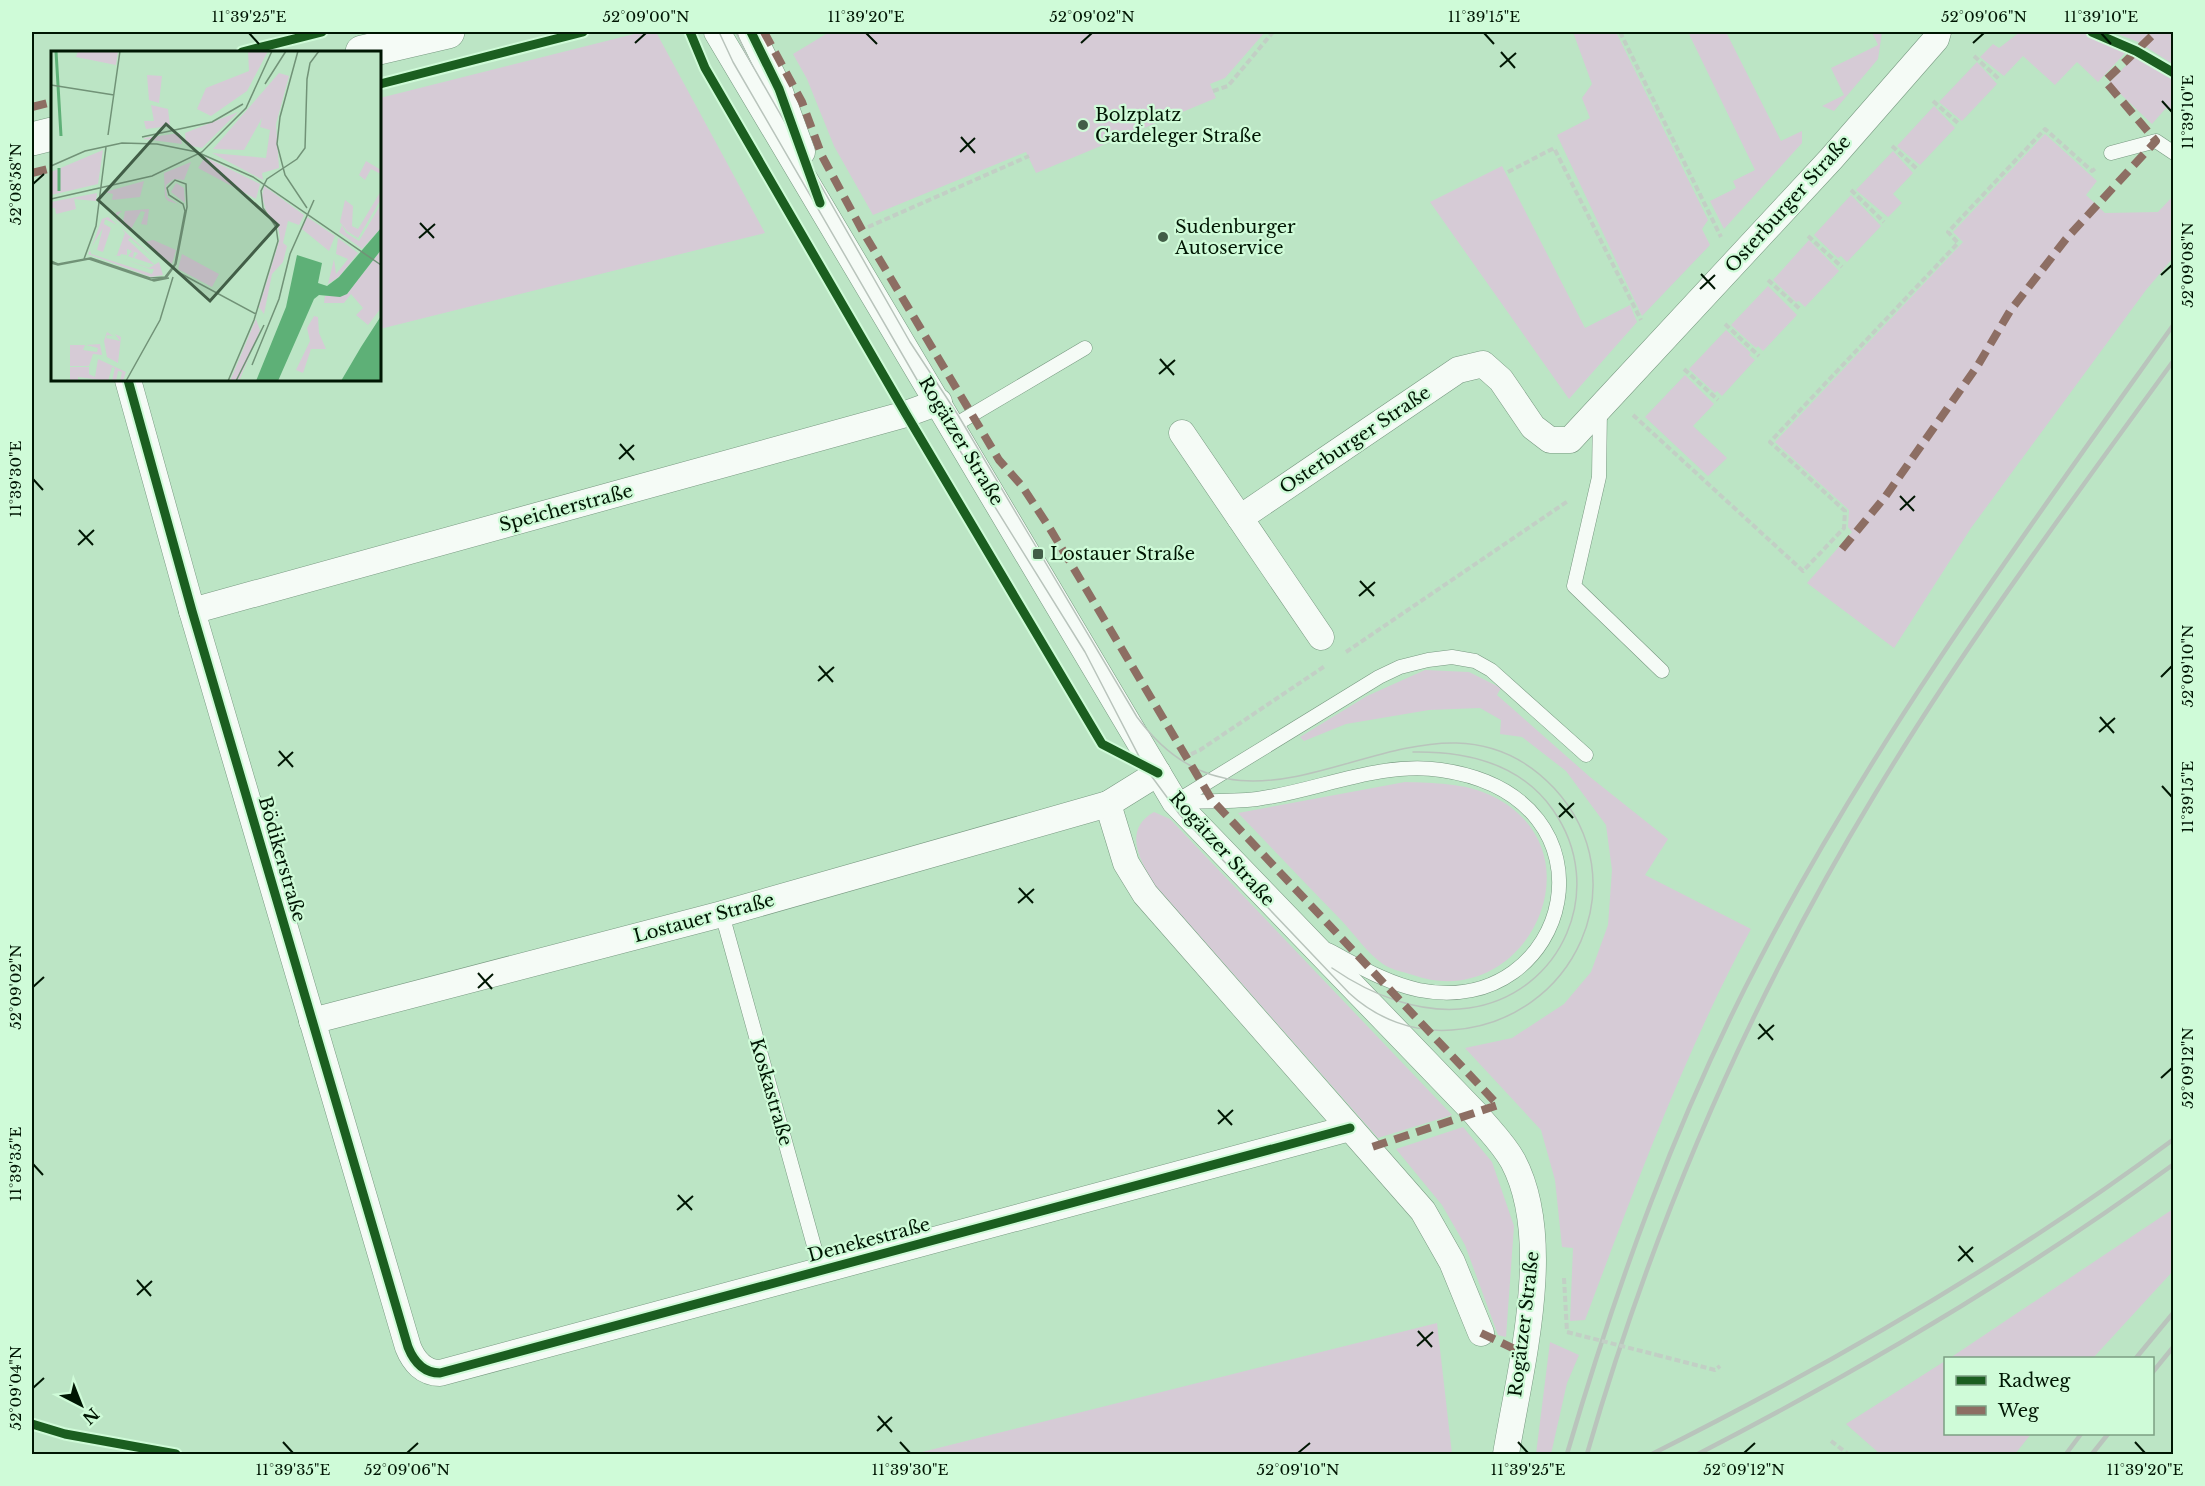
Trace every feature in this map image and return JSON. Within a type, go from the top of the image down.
[{"type":"street","points":[[366,51],[448,32]]},
{"type":"street","name":"Rogätzer Straße","points":[[717,32],[1175,802],[1498,1139],[1519,1174],[1528,1205],[1534,1250],[1523,1353],[1506,1455]]},
{"type":"street","name":"Rogätzer Straße","points":[[751,32],[779,89],[820,203]]},
{"type":"street","name":"Osterburger Straße","points":[[1240,518],[1458,370],[1483,364],[1501,380],[1533,427],[1550,440],[1570,440],[1734,264],[1935,39],[1938,32]]},
{"type":"street","points":[[32,139],[51,134]]},
{"type":"street","name":"Bödikerstraße","points":[[128,381],[192,611],[408,1347]]},
{"type":"street","name":"Speicherstraße","points":[[192,611],[906,414],[939,402]]},
{"type":"street","points":[[1182,433],[1321,637]]},
{"type":"street","name":"Lostauer Straße","points":[[312,1021],[722,914],[1108,804],[1158,773]]},
{"type":"street","points":[[1108,804],[1126,863],[1144,894],[1423,1211],[1452,1262],[1481,1334]]},
{"type":"street","name":"Denekestraße","points":[[408,1347],[422,1367],[440,1372],[1350,1128]]},
{"type":"lane","points":[[2111,153],[2156,141],[2174,153]]},
{"type":"lane","points":[[953,426],[1085,348]]},
{"type":"lane","points":[[1606,402],[1599,477],[1574,586],[1662,671]]},
{"type":"lane","points":[[1175,802],[1379,677],[1408,665],[1440,658],[1460,658],[1487,667],[1586,755]]},
{"type":"lane","points":[[1175,802],[1258,799],[1378,773],[1440,770],[1479,779],[1520,800],[1538,819],[1557,858],[1559,898],[1542,941],[1520,966],[1483,987],[1453,992],[1410,987],[1374,974],[1305,938]]},
{"type":"lane","name":"Koskastraße","points":[[722,914],[821,1271]]},
{"type":"path","points":[[1213,91],[1228,86],[1273,32]]},
{"type":"path","points":[[1620,32],[1641,68],[1734,264]]},
{"type":"path","points":[[1974,56],[2000,80]]},
{"type":"path","points":[[1933,101],[1959,124]]},
{"type":"path","points":[[1606,402],[1734,505],[1803,572],[1844,528],[1845,511],[1770,442],[1958,243],[1948,232],[2045,129],[2092,171],[2111,153]]},
{"type":"path","points":[[1892,146],[1917,169]]},
{"type":"path","points":[[1508,172],[1554,148],[1655,349]]},
{"type":"path","points":[[842,239],[1029,156]]},
{"type":"path","points":[[1851,189],[1884,222]]},
{"type":"path","points":[[1808,236],[1842,267]]},
{"type":"path","points":[[1768,280],[1801,310]]},
{"type":"path","points":[[1725,324],[1759,356]]},
{"type":"path","points":[[1684,369],[1718,400]]},
{"type":"path","points":[[1338,657],[1566,504],[1572,496]]},
{"type":"path","points":[[1158,773],[1200,750],[1328,664]]},
{"type":"path","points":[[1564,1273],[1567,1332],[1715,1370],[1720,1366]]},
{"type":"path","points":[[1831,1441],[1848,1455]]},
{"type":"shaded area","points":[[642,32],[656,32],[765,233],[381,329],[381,98]]},
{"type":"shaded area","points":[[826,32],[1265,32],[1225,78],[1210,84],[1216,98],[1036,173],[1026,152],[873,215],[834,146],[807,79],[793,54]]},
{"type":"shaded area","points":[[1573,32],[1616,32],[1708,220],[1702,229],[1710,245],[1642,316],[1557,135],[1590,118],[1582,98],[1592,84]]},
{"type":"shaded area","points":[[1688,32],[1726,32],[1781,141],[1802,131],[1802,143],[1724,229],[1710,201],[1736,188],[1733,181],[1755,170]]},
{"type":"shaded area","points":[[1872,32],[1882,32],[1878,59],[1834,111],[1822,106],[1844,95],[1831,68],[1878,45]]},
{"type":"shaded area","points":[[2020,32],[2081,32],[2126,52],[2098,82],[2077,62],[2055,85],[2023,56],[2004,76],[1980,57],[1993,44],[1999,48]]},
{"type":"shaded area","points":[[2113,32],[2173,32],[2173,64],[2138,42]]},
{"type":"shaded area","points":[[2135,56],[2173,80],[2173,113],[2166,108],[2152,124],[2109,83]]},
{"type":"shaded area","points":[[1977,62],[1997,84],[1962,121],[1939,102]]},
{"type":"shaded area","points":[[1934,106],[1955,128],[1920,165],[1897,146]]},
{"type":"shaded area","points":[[2045,134],[2097,181],[2086,195],[2105,213],[2158,212],[2173,196],[2173,258],[2146,290],[1971,528],[1894,648],[1807,583],[1852,532],[1848,527],[1849,510],[1775,442],[1963,242],[1953,232]]},
{"type":"shaded area","points":[[1893,151],[1913,173],[1893,194],[1902,203],[1888,217],[1856,190]]},
{"type":"shaded area","points":[[1502,166],[1585,328],[1630,305],[1637,322],[1569,399],[1430,202]]},
{"type":"shaded area","points":[[1851,195],[1881,226],[1847,262],[1841,256],[1838,258],[1814,235]]},
{"type":"shaded area","points":[[1809,240],[1839,271],[1805,307],[1799,301],[1796,302],[1773,280]]},
{"type":"shaded area","points":[[1768,286],[1797,315],[1763,351],[1758,346],[1756,348],[1731,325]]},
{"type":"shaded area","points":[[1726,330],[1751,353],[1749,355],[1755,360],[1722,396],[1717,391],[1715,393],[1689,369]]},
{"type":"shaded area","points":[[1685,375],[1714,404],[1693,426],[1727,458],[1708,476],[1645,417]]},
{"type":"shaded area","points":[[1425,670],[1469,672],[1501,688],[1497,695],[1590,777],[1668,839],[1645,875],[1751,929],[1682,1073],[1585,1320],[1570,1321],[1573,1248],[1562,1247],[1555,1180],[1541,1130],[1465,1048],[1512,1038],[1564,1004],[1591,972],[1608,925],[1612,870],[1606,825],[1566,771],[1522,737],[1500,734],[1501,720],[1480,708],[1429,710],[1346,724],[1304,741],[1300,737],[1367,696]]},
{"type":"shaded area","points":[[1405,782],[1459,786],[1490,795],[1525,820],[1543,852],[1546,886],[1537,920],[1518,950],[1489,971],[1454,981],[1413,975],[1386,966],[1367,950],[1238,813]]},
{"type":"shaded area","points":[[1154,812],[1170,819],[1452,1115],[1378,1138],[1155,885],[1140,856],[1136,837],[1144,819]]},
{"type":"shaded area","points":[[1463,1127],[1492,1162],[1514,1226],[1506,1337],[1498,1335],[1465,1245],[1442,1205],[1396,1149]]},
{"type":"shaded area","points":[[2173,1209],[2173,1271],[2094,1357],[1951,1357]]},
{"type":"shaded area","points":[[1437,1323],[1452,1454],[914,1454]]},
{"type":"shaded area","points":[[1550,1342],[1579,1355],[1567,1383],[1551,1454],[1536,1454]]},
{"type":"shaded area","points":[[1944,1362],[1944,1435],[2030,1435],[2015,1454],[1880,1454],[1846,1424]]},
{"type":"tram line","points":[[719,32],[733,62],[931,404],[1085,652],[1144,766],[1180,815],[1349,993],[1384,1017],[1424,1029],[1452,1030],[1495,1021],[1532,1002],[1561,974],[1581,941],[1592,903],[1592,864],[1579,825],[1554,788],[1504,753],[1452,743],[1398,750],[1289,778],[1236,780],[1185,763],[1137,717],[958,415],[910,342],[746,54],[736,32]]},
{"type":"tram line","points":[[1332,968],[1363,987],[1397,1001],[1433,1008],[1469,1008],[1502,999],[1530,982],[1551,960],[1567,933],[1575,903],[1576,872],[1569,840],[1553,810],[1540,794],[1525,781],[1491,763],[1453,754],[1413,752]]},
{"type":"railway","points":[[1567,1454],[1586,1390],[1651,1202],[1702,1079],[1760,959],[1853,794],[1956,634],[2174,324]]},
{"type":"railway","points":[[1587,1454],[1613,1368],[1674,1198],[1746,1033],[1786,952],[1875,794],[1945,683],[2020,574],[2174,360]]},
{"type":"railway","points":[[1652,1454],[1787,1384],[1920,1308],[2049,1227],[2174,1139]]},
{"type":"railway","points":[[1698,1454],[1881,1354],[2001,1282],[2174,1164]]},
{"type":"railway","points":[[2137,1357],[2174,1312]]},
{"type":"railway","points":[[2154,1371],[2174,1346]]},
{"type":"railway","points":[[2066,1454],[2080,1435]]},
{"type":"railway","points":[[2092,1454],[2107,1435]]},
{"type":"marked path","points":[[764,32],[802,102],[822,156],[862,230],[999,460],[1022,486],[1049,527],[1212,800],[1498,1105],[1369,1148]]},
{"type":"marked path","points":[[1842,549],[1885,497],[1978,365],[2010,311],[2066,239],[2156,141],[2105,81],[2156,32]]},
{"type":"marked path","points":[[32,107],[51,102]]},
{"type":"marked path","points":[[32,173],[51,168]]},
{"type":"marked path","points":[[1481,1333],[1523,1353]]},
{"type":"cycle path","points":[[246,51],[322,32]]},
{"type":"cycle path","points":[[381,84],[583,32]]},
{"type":"cycle path","points":[[690,32],[705,68],[906,414],[1102,744],[1158,773]]},
{"type":"cycle path","points":[[751,32],[779,89],[820,203]]},
{"type":"cycle path","points":[[2092,32],[2136,51],[2174,73]]},
{"type":"cycle path","points":[[128,381],[192,611],[408,1347],[413,1357],[424,1369],[440,1373],[1350,1128]]},
{"type":"cycle path","points":[[32,1424],[65,1434],[176,1454]]},
{"type":"place","name":"Bolzplatz Gardeleger Straße","points":[[1083,125]]},
{"type":"place","name":"Sudenburger Autoservice","points":[[1163,237]]},
{"type":"place","name":"Lostauer Straße","points":[[1038,554]]}]
